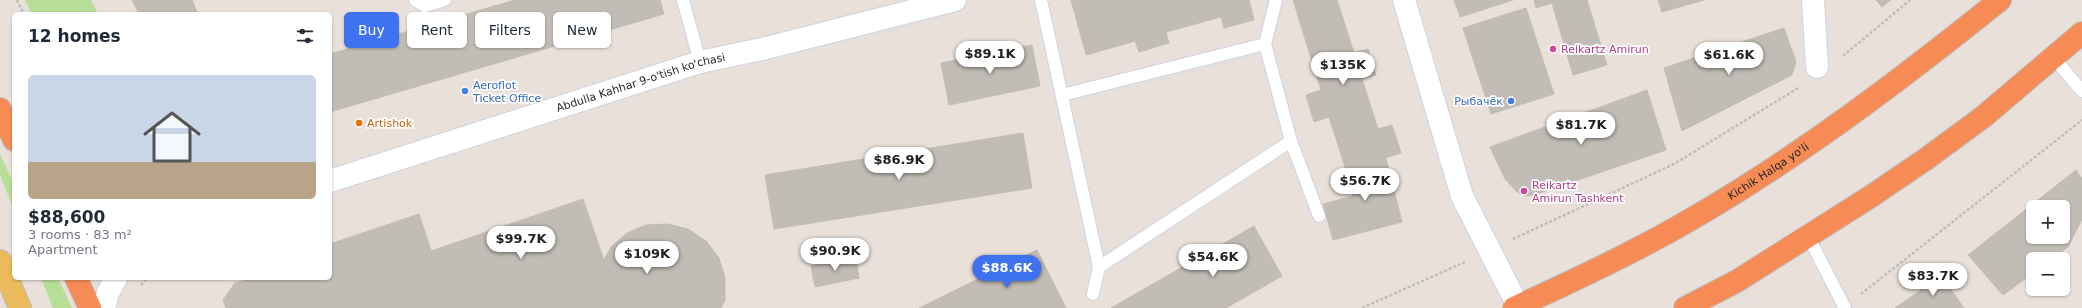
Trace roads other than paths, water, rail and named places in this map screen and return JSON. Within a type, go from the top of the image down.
[{"type":"highway","name":"Kichik Halqa yo'li","points":[[1517,307],[1639,248],[1695,218],[1848,117],[2000,0]]},
{"type":"highway","points":[[1686,308],[1737,282],[1926,159],[1983,117],[2082,33]]},
{"type":"highway","points":[[0,109],[12,136]]},
{"type":"highway","points":[[77,280],[90,308]]},
{"type":"main road","points":[[0,261],[20,308]]},
{"type":"street","name":"Abdulla Kahhar 9-o'tish ko'chasi","points":[[332,180],[700,62],[762,49],[955,0]]},
{"type":"street","points":[[1404,0],[1462,196],[1517,307]]},
{"type":"street","points":[[1811,75],[1813,0]]},
{"type":"street","points":[[104,308],[108,293],[115,280]]},
{"type":"lane","points":[[415,0],[425,6],[445,0]]},
{"type":"lane","points":[[684,0],[700,62]]},
{"type":"lane","points":[[1041,0],[1100,267],[1093,294]]},
{"type":"lane","points":[[1276,0],[1265,44],[1292,141],[1319,216]]},
{"type":"lane","points":[[1062,95],[1265,44]]},
{"type":"lane","points":[[2054,58],[2082,91]]},
{"type":"lane","points":[[1100,267],[1292,141]]},
{"type":"lane","points":[[1808,236],[1842,302]]},
{"type":"place","name":"Reikartz Amirun","points":[[1553,49]]},
{"type":"place","name":"Aeroflot Ticket Office","points":[[465,91]]},
{"type":"place","name":"Рыбачёк","points":[[1511,101]]},
{"type":"place","name":"Artishok","points":[[359,123]]},
{"type":"place","name":"Reikartz Amirun Tashkent","points":[[1524,191]]}]
